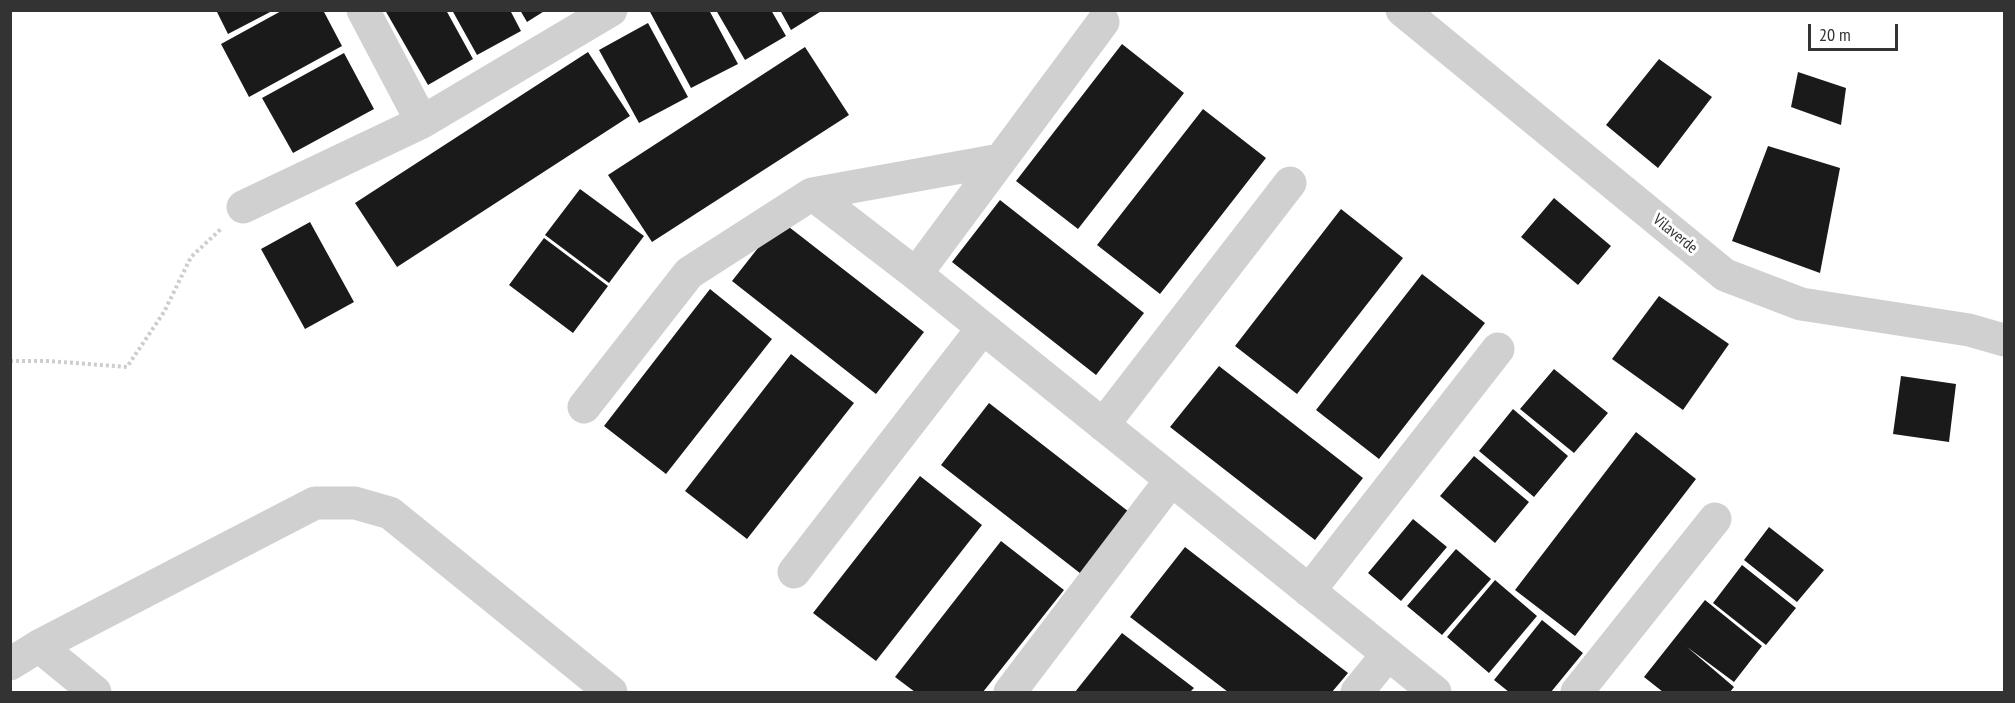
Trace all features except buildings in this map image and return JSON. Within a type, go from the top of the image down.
[{"type":"street","points":[[363,10],[422,122]]},
{"type":"street","points":[[243,207],[422,122],[611,10]]},
{"type":"street","name":"Vilaverde","points":[[1402,10],[1725,275],[1801,304],[1969,330],[2004,340]]},
{"type":"street","points":[[916,274],[1103,22]]},
{"type":"street","points":[[584,407],[688,273],[812,194],[1000,160]]},
{"type":"street","points":[[1103,425],[1290,183]]},
{"type":"street","points":[[812,194],[916,274],[1435,693]]},
{"type":"street","points":[[794,572],[982,329]]},
{"type":"street","points":[[1308,591],[1498,349]]},
{"type":"street","points":[[1010,693],[1171,480]]},
{"type":"street","points":[[10,664],[39,646],[315,503],[355,503],[390,513],[611,693]]},
{"type":"street","points":[[1577,693],[1715,519]]},
{"type":"street","points":[[39,646],[95,693]]},
{"type":"street","points":[[1357,693],[1388,654]]},
{"type":"path","points":[[10,361],[49,361],[127,367],[164,312],[191,257],[243,207]]}]
